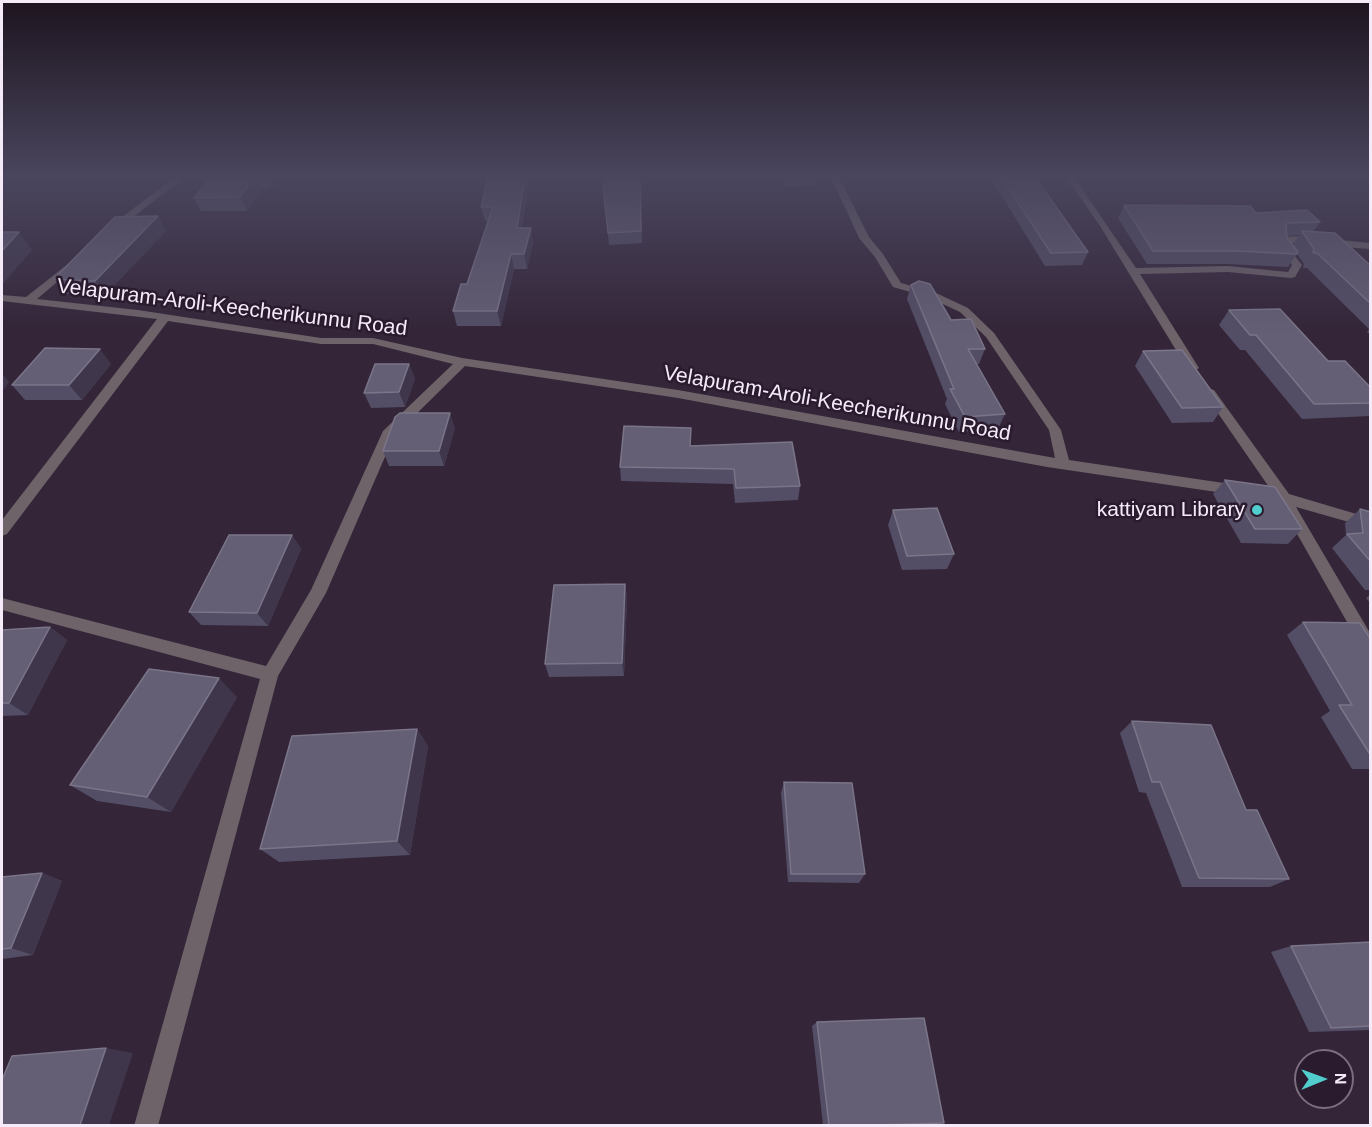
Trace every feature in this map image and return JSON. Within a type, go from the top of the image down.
[{"type":"street","points":[[105,236],[113,230]]},
{"type":"street","points":[[860,230],[897,285],[932,295],[964,310],[990,335],[1054,430],[1063,464]]},
{"type":"street","points":[[1107,230],[1201,381],[1284,498],[1371,647]]},
{"type":"street","points":[[1132,271],[1228,269],[1291,274],[1297,265],[1286,251],[1284,240],[1300,239],[1371,246]]},
{"type":"street","points":[[28,301],[79,257]]},
{"type":"street","name":"Velapuram-Aroli-Keecherikunnu Road","points":[[2,298],[165,317],[321,342],[373,341],[462,362],[678,394],[1063,464],[1284,498],[1371,523]]},
{"type":"street","points":[[2,530],[165,317]]},
{"type":"street","points":[[146,1125],[270,674],[318,593],[388,434],[462,362]]},
{"type":"street","points":[[2,604],[270,674]]},
{"type":"building","points":[[103,230],[145,230],[95,281],[54,279]]},
{"type":"building","points":[[485,230],[531,230],[524,254],[511,254],[497,311],[453,311],[461,284],[467,284]]},
{"type":"building","points":[[608,230],[641,230],[641,231],[608,233]]},
{"type":"building","points":[[1036,230],[1072,230],[1088,252],[1051,253]]},
{"type":"building","points":[[1140,230],[1286,230],[1287,238],[1298,252],[1297,254],[1153,251]]},
{"type":"building","points":[[1302,231],[1335,233],[1371,266],[1371,304],[1317,253],[1313,253],[1314,249]]},
{"type":"building","points":[[2,232],[19,232],[2,251]]},
{"type":"building","points":[[919,281],[930,284],[951,320],[971,319],[985,349],[968,349],[1005,414],[965,417],[950,389],[954,389],[911,285]]},
{"type":"building","points":[[1280,309],[1328,361],[1345,361],[1371,388],[1371,403],[1314,404],[1256,335],[1250,335],[1229,310]]},
{"type":"building","points":[[45,348],[100,349],[69,385],[12,385]]},
{"type":"building","points":[[1182,350],[1223,407],[1182,408],[1143,351]]},
{"type":"building","points":[[375,364],[409,364],[399,392],[364,393]]},
{"type":"building","points":[[400,413],[450,413],[439,451],[383,451],[395,417]]},
{"type":"building","points":[[624,426],[691,428],[690,446],[792,442],[800,486],[736,488],[734,469],[620,467]]},
{"type":"building","points":[[1225,480],[1275,487],[1302,529],[1255,529]]},
{"type":"building","points":[[937,508],[954,554],[907,556],[893,510]]},
{"type":"building","points":[[1360,509],[1371,512],[1371,562],[1347,534],[1363,533]]},
{"type":"building","points":[[229,535],[292,535],[257,613],[189,612]]},
{"type":"building","points":[[625,584],[622,663],[545,664],[554,585]]},
{"type":"building","points":[[1303,622],[1360,623],[1371,640],[1371,756],[1339,705],[1352,705]]},
{"type":"building","points":[[50,627],[9,703],[2,703],[2,630]]},
{"type":"building","points":[[149,669],[219,678],[147,797],[70,785]]},
{"type":"building","points":[[1132,721],[1211,725],[1246,810],[1257,810],[1289,879],[1199,878],[1160,782],[1152,782]]},
{"type":"building","points":[[417,729],[397,841],[260,849],[292,736]]},
{"type":"building","points":[[784,782],[852,783],[865,874],[791,874]]},
{"type":"building","points":[[42,873],[11,948],[2,949],[2,877]]},
{"type":"building","points":[[1371,942],[1371,1026],[1331,1028],[1291,946]]},
{"type":"building","points":[[924,1018],[944,1123],[829,1125],[817,1022]]},
{"type":"building","points":[[106,1048],[80,1125],[2,1125],[2,1080],[12,1056]]},
{"type":"place","name":"kattiyam Library","points":[[1257,510]]}]
